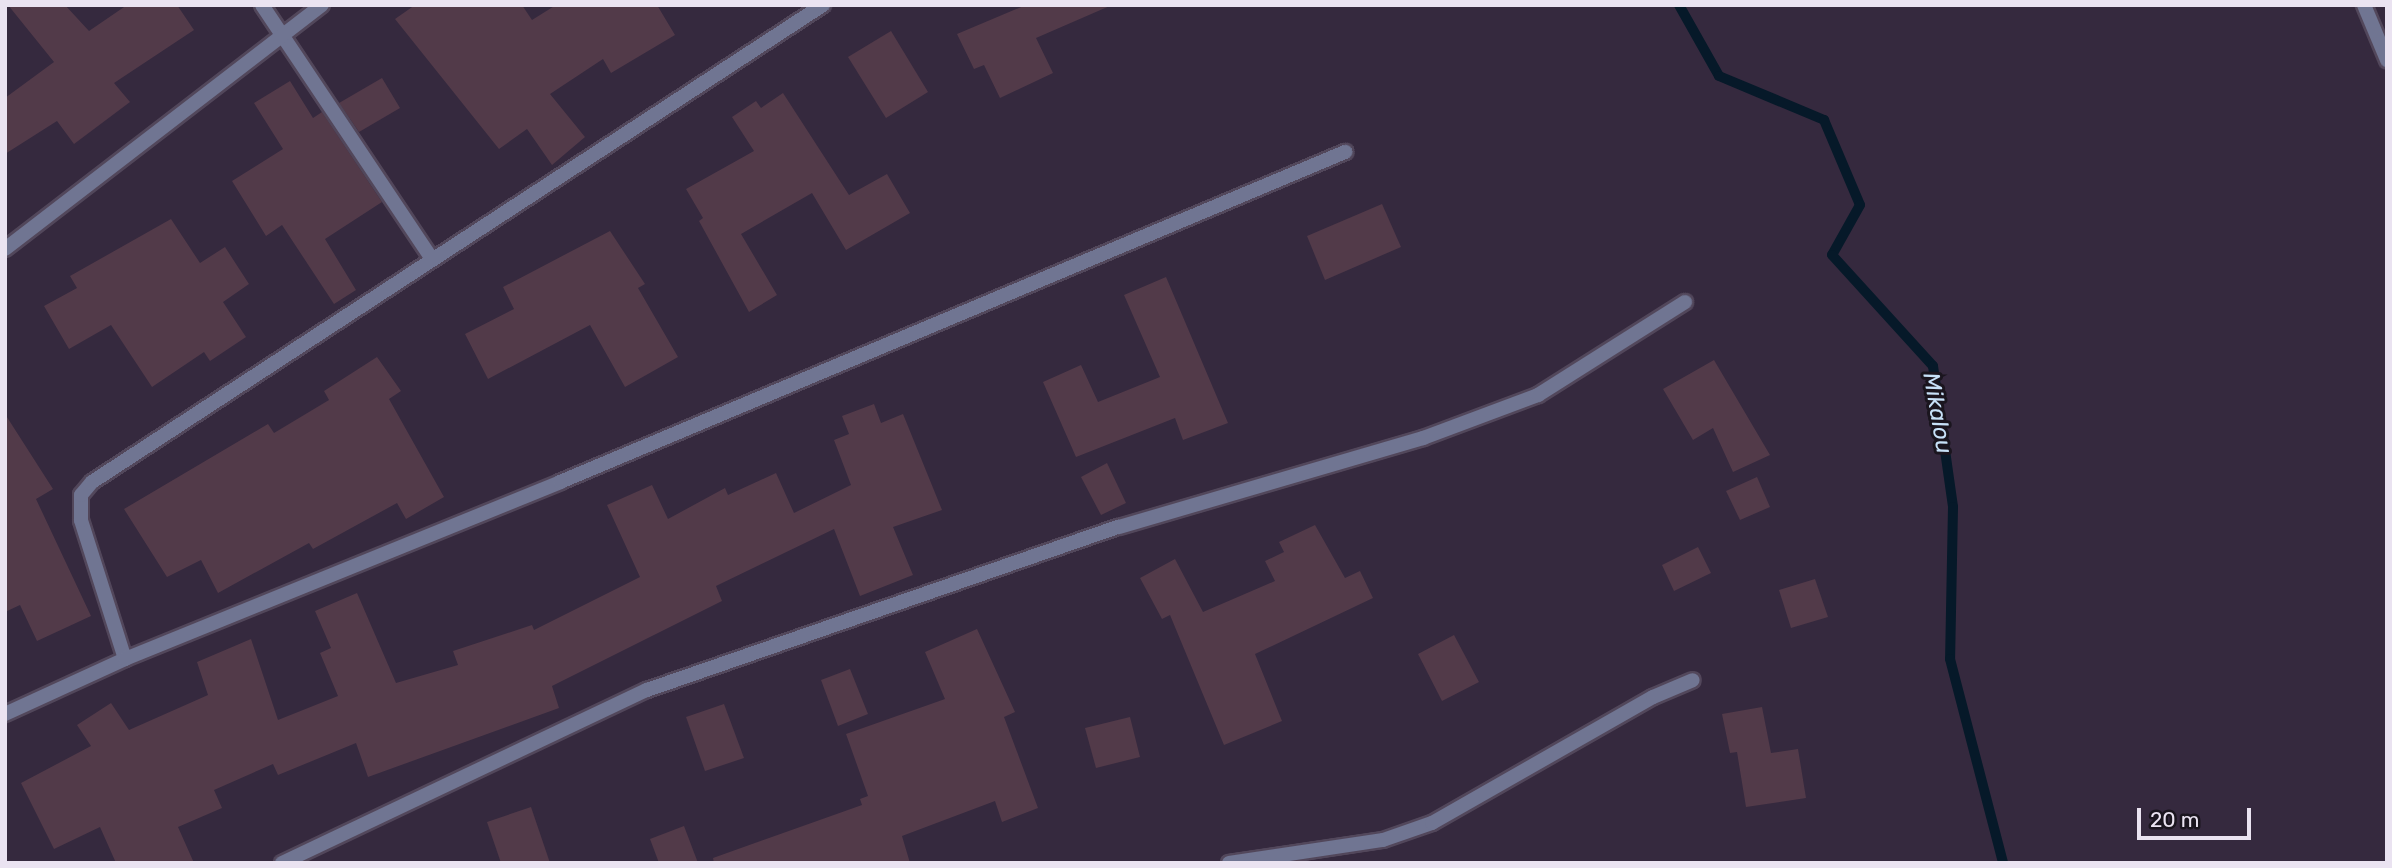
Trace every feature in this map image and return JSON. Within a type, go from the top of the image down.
[{"type":"street","points":[[262,5],[431,257]]},
{"type":"street","points":[[5,249],[281,32],[322,5]]},
{"type":"street","points":[[125,659],[80,520],[81,495],[93,482],[431,257],[823,5]]},
{"type":"street","points":[[2364,5],[2387,60]]},
{"type":"street","points":[[5,714],[125,659],[561,482],[1345,152]]},
{"type":"street","points":[[282,863],[647,690],[1119,527],[1423,438],[1538,395],[1685,302]]},
{"type":"street","points":[[1229,863],[1383,840],[1432,823],[1653,697],[1693,680]]},
{"type":"building","points":[[8,5],[65,5],[89,31],[127,5],[177,5],[194,30],[114,83],[130,102],[74,144],[57,121],[5,154],[5,98],[54,62]]},
{"type":"building","points":[[415,5],[522,5],[532,20],[556,5],[657,5],[675,35],[611,73],[603,59],[550,94],[585,137],[552,165],[527,129],[499,149],[395,19]]},
{"type":"building","points":[[1026,5],[1112,5],[1036,38],[1053,73],[1000,98],[984,65],[974,69],[957,34]]},
{"type":"building","points":[[891,31],[928,92],[886,118],[848,57]]},
{"type":"building","points":[[382,78],[400,108],[359,132],[339,103]]},
{"type":"building","points":[[290,81],[313,118],[322,112],[382,202],[325,239],[356,290],[334,304],[282,225],[266,236],[232,181],[283,149],[254,103]]},
{"type":"building","points":[[783,93],[849,195],[887,174],[910,213],[846,250],[812,193],[741,234],[777,295],[749,312],[699,221],[703,218],[686,189],[754,151],[732,117],[756,101],[761,108]]},
{"type":"building","points":[[1382,204],[1401,247],[1325,280],[1307,236]]},
{"type":"building","points":[[171,219],[200,263],[225,247],[249,284],[223,302],[246,337],[210,361],[204,352],[152,387],[111,325],[69,349],[44,306],[77,288],[70,276]]},
{"type":"building","points":[[610,231],[645,284],[638,288],[678,357],[625,387],[590,325],[488,379],[465,334],[514,309],[503,287]]},
{"type":"building","points":[[1166,277],[1228,423],[1183,440],[1175,418],[1076,457],[1043,382],[1081,365],[1098,402],[1160,377],[1124,295]]},
{"type":"building","points":[[377,357],[401,391],[389,399],[444,497],[406,519],[397,503],[313,549],[309,543],[218,593],[201,560],[167,577],[124,509],[268,424],[274,433],[329,400],[324,391]]},
{"type":"building","points":[[1714,360],[1770,455],[1733,472],[1713,428],[1693,440],[1663,389]]},
{"type":"building","points":[[874,404],[881,423],[903,414],[942,510],[893,527],[913,575],[860,596],[834,529],[716,586],[722,601],[552,686],[559,708],[368,777],[356,743],[278,775],[273,764],[214,790],[222,808],[178,827],[194,863],[116,863],[100,827],[54,849],[21,783],[91,746],[77,725],[111,703],[129,730],[208,695],[197,662],[251,639],[278,720],[338,696],[320,653],[331,648],[315,611],[357,593],[396,683],[458,665],[453,651],[532,625],[534,630],[640,577],[607,505],[652,485],[668,519],[725,488],[728,495],[776,473],[794,513],[851,485],[834,440],[849,434],[842,416]]},
{"type":"building","points":[[5,414],[53,489],[36,499],[91,616],[37,641],[20,605],[5,612]]},
{"type":"building","points":[[1107,463],[1126,503],[1101,515],[1081,477]]},
{"type":"building","points":[[1757,477],[1770,507],[1740,520],[1726,491]]},
{"type":"building","points":[[1315,525],[1345,578],[1360,571],[1373,598],[1255,654],[1282,721],[1224,745],[1170,615],[1162,619],[1140,578],[1175,559],[1203,612],[1275,581],[1265,561],[1284,552],[1279,542]]},
{"type":"building","points":[[1698,547],[1711,573],[1674,591],[1662,565]]},
{"type":"building","points":[[1815,579],[1828,617],[1791,628],[1779,590]]},
{"type":"building","points":[[977,629],[1015,712],[1004,717],[1038,808],[1002,822],[995,801],[902,836],[910,863],[714,863],[713,858],[862,805],[860,799],[868,796],[846,734],[945,699],[925,652]]},
{"type":"building","points":[[1454,635],[1479,682],[1442,701],[1418,654]]},
{"type":"building","points":[[850,669],[868,714],[838,726],[821,680]]},
{"type":"building","points":[[724,704],[744,758],[705,771],[686,717]]},
{"type":"building","points":[[1762,707],[1771,753],[1798,749],[1806,798],[1746,807],[1737,752],[1730,753],[1722,714]]},
{"type":"building","points":[[1130,717],[1140,757],[1096,768],[1085,728]]},
{"type":"building","points":[[531,807],[550,863],[501,863],[487,822]]},
{"type":"building","points":[[684,826],[698,863],[659,863],[650,839]]},
{"type":"waterway","name":"Mikalou","points":[[1679,5],[1719,76],[1824,120],[1860,205],[1832,255],[1933,366],[1953,507],[1950,659],[2003,863]]}]
